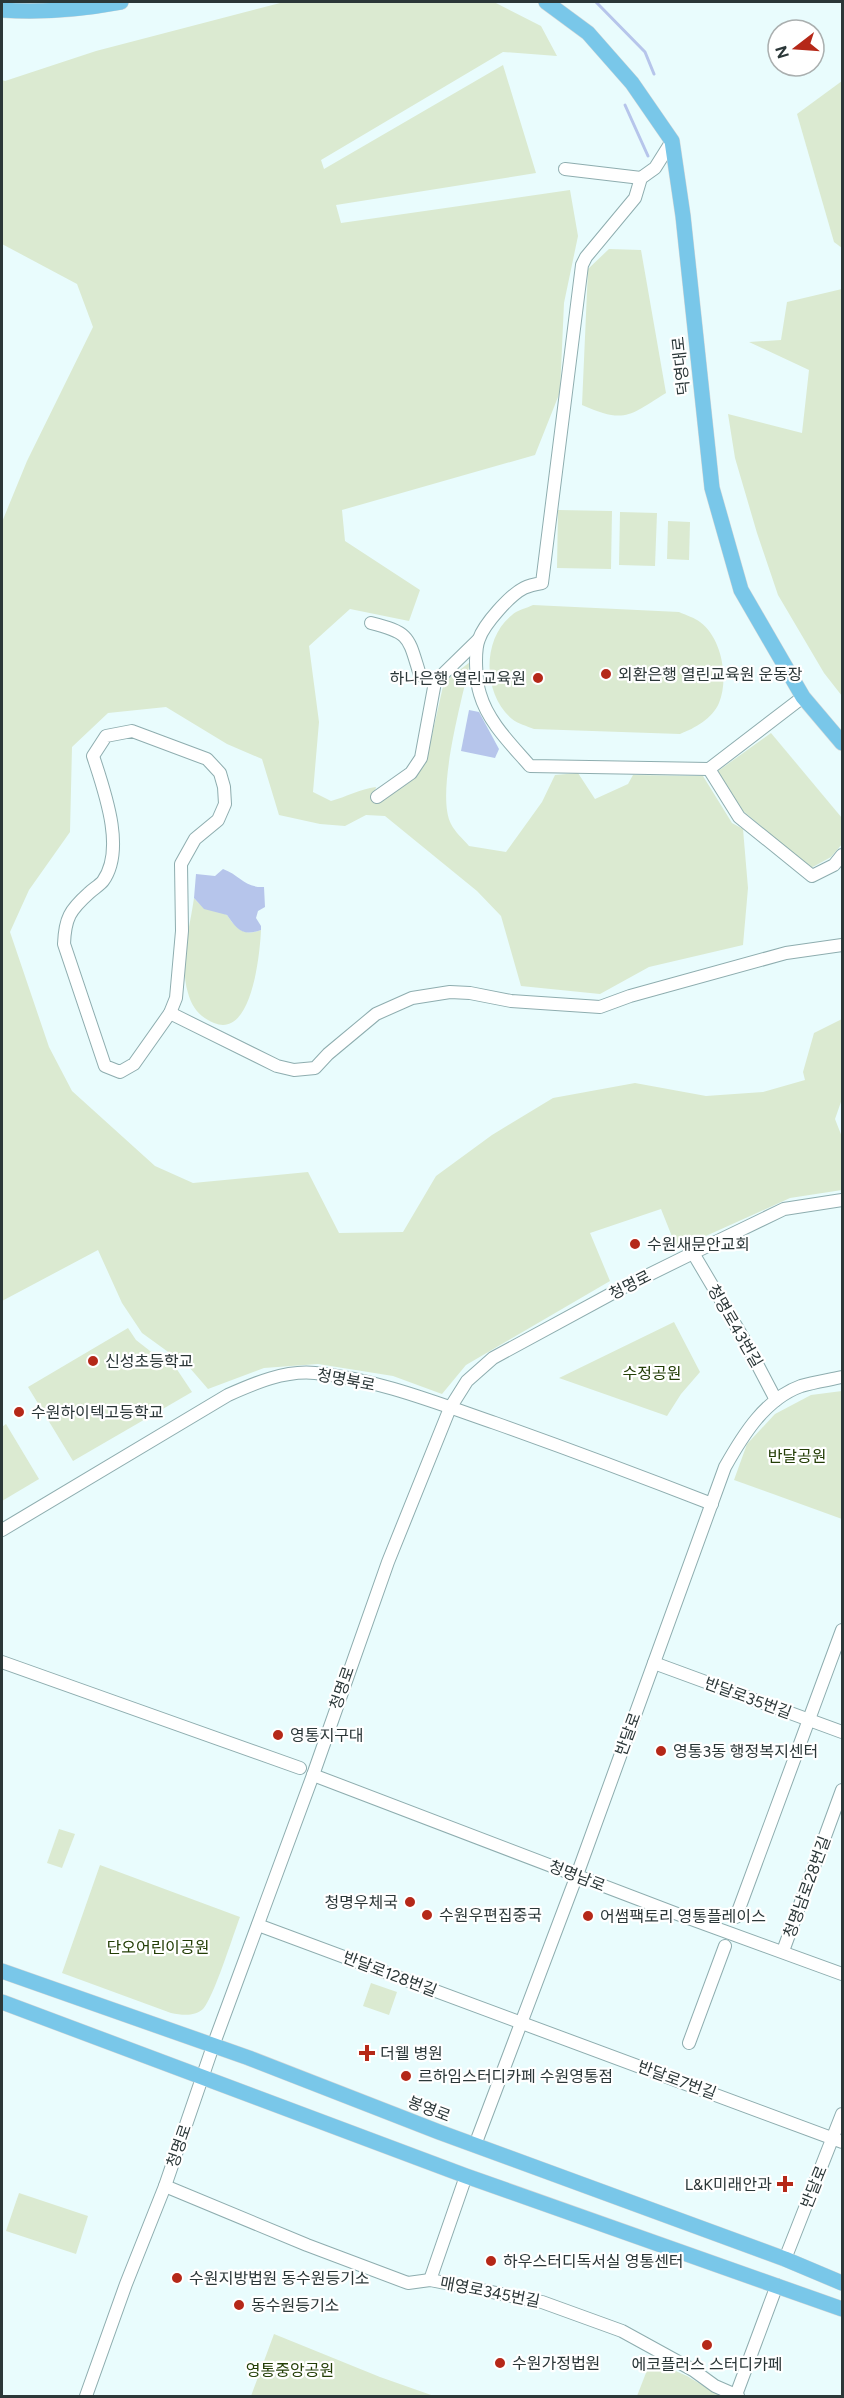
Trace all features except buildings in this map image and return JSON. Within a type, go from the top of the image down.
[{"type":"main road","points":[[2,10],[26,12],[121,2]]},
{"type":"main road","name":"덕영대로","points":[[546,2],[588,33],[632,83],[672,141],[683,216],[712,488],[741,590],[803,697],[843,742]]},
{"type":"main road","name":"봉영로","points":[[2,1971],[249,2058],[475,2145],[785,2259],[843,2283]]},
{"type":"main road","points":[[2,2002],[466,2176],[843,2309]]},
{"type":"street","points":[[376,797],[411,773],[421,758],[435,682],[478,640],[491,618],[508,601],[523,588],[542,583],[582,265],[586,257],[635,198],[641,178],[655,168],[672,141]]},
{"type":"street","points":[[566,168],[641,178]]},
{"type":"street","points":[[371,623],[398,630],[409,642],[420,675],[435,682]]},
{"type":"street","points":[[478,640],[477,671],[480,695],[494,725],[530,766],[709,769],[803,697]]},
{"type":"street","points":[[132,731],[207,759],[220,773],[224,786],[225,804],[218,820],[195,839],[181,864],[182,931],[176,998],[170,1013],[134,1064],[120,1072],[105,1066],[64,944],[64,928],[69,913],[103,881],[113,859],[108,805],[93,756],[106,736],[132,731]]},
{"type":"street","points":[[709,769],[739,817],[812,876],[834,865],[843,855]]},
{"type":"street","points":[[170,1013],[277,1066],[294,1070],[315,1068],[328,1054],[376,1014],[412,998],[450,992],[470,993],[511,1001],[600,1006],[786,953],[843,945]]},
{"type":"street","name":"청명로","points":[[86,2397],[126,2284],[165,2186],[213,2046],[313,1775],[388,1562],[450,1408],[467,1381],[493,1358],[622,1288],[784,1209],[843,1200]]},
{"type":"street","name":"청명로43번길","points":[[693,1253],[746,1341],[776,1400]]},
{"type":"street","name":"청명북로","points":[[2,1530],[228,1395],[255,1383],[280,1376],[314,1373],[359,1381],[450,1408],[615,1465],[712,1504]]},
{"type":"street","name":"반달로","points":[[475,2145],[577,1875],[725,1467],[745,1433],[776,1400],[800,1387],[843,1377]]},
{"type":"street","points":[[736,1917],[843,1629]]},
{"type":"street","points":[[2,1662],[300,1768]]},
{"type":"street","name":"반달로35번길","points":[[654,1663],[843,1732]]},
{"type":"street","name":"청명남로","points":[[313,1775],[680,1915],[843,1974]]},
{"type":"street","name":"청명남로28번길","points":[[783,1951],[843,1790]]},
{"type":"street","name":"반달로128번길","points":[[258,1925],[521,2024]]},
{"type":"street","points":[[689,2043],[725,1946]]},
{"type":"street","name":"반달로7번길","points":[[521,2024],[838,2141]]},
{"type":"street","name":"반달로","points":[[785,2259],[838,2141],[843,2114]]},
{"type":"street","points":[[430,2280],[466,2176]]},
{"type":"street","name":"매영로345번길","points":[[165,2186],[307,2245],[408,2283],[430,2280],[542,2302],[622,2331],[693,2370],[715,2386],[737,2396]]},
{"type":"street","points":[[737,2396],[777,2285]]},
{"type":"green space","points":[[284,2],[494,2],[541,26],[557,56],[503,52],[321,160],[324,169],[503,65],[536,173],[336,205],[341,223],[570,190],[578,236],[564,303],[560,392],[535,455],[342,510],[345,541],[420,590],[409,621],[350,609],[309,646],[319,722],[313,792],[331,801],[376,787],[373,799],[381,802],[414,779],[427,757],[444,682],[470,662],[452,744],[446,791],[447,810],[451,824],[469,846],[506,852],[542,802],[555,775],[578,773],[595,799],[628,784],[633,775],[703,776],[732,823],[743,829],[748,888],[743,945],[649,967],[600,994],[521,986],[501,916],[477,891],[385,816],[366,815],[345,826],[320,824],[279,815],[262,759],[227,744],[166,707],[108,713],[72,747],[70,832],[29,890],[10,932],[49,1047],[72,1091],[155,1166],[193,1183],[308,1172],[339,1233],[403,1232],[436,1176],[492,1135],[553,1098],[635,1083],[706,1096],[763,1092],[805,1080],[803,1072],[814,1033],[842,1019],[842,1099],[835,1119],[842,1137],[842,1190],[790,1198],[677,1249],[661,1209],[590,1233],[610,1281],[466,1365],[442,1394],[393,1376],[318,1364],[264,1368],[208,1389],[189,1367],[142,1333],[122,1303],[98,1250],[2,1301],[2,522],[27,461],[93,327],[77,284],[2,244],[2,80],[5,81],[96,51]]},
{"type":"green space","points":[[842,81],[842,248],[834,242],[797,114]]},
{"type":"green space","points":[[609,249],[641,250],[666,393],[634,412],[618,416],[582,405],[588,269]]},
{"type":"green space","points":[[842,289],[842,696],[824,673],[778,595],[735,458],[728,414],[802,433],[809,370],[749,342],[781,340],[787,302]]},
{"type":"green space","points":[[558,510],[612,511],[611,569],[557,568]]},
{"type":"green space","points":[[620,512],[657,513],[655,566],[619,565]]},
{"type":"green space","points":[[668,521],[690,522],[689,560],[667,559]]},
{"type":"green space","name":"외환은행 열린교육원 운동장","points":[[533,605],[679,612],[696,619],[708,629],[714,638],[722,660],[722,693],[716,709],[702,722],[680,734],[534,729],[517,722],[502,709],[495,696],[491,682],[491,652],[502,625],[514,613]]},
{"type":"green space","points":[[771,733],[842,818],[842,844],[831,857],[811,868],[743,811],[718,771]]},
{"type":"green space","points":[[194,898],[206,908],[227,915],[245,932],[261,930],[259,956],[251,991],[245,1007],[237,1018],[227,1025],[214,1023],[201,1015],[194,1008],[188,993],[185,958]]},
{"type":"green space","name":"수정공원","points":[[674,1322],[700,1372],[681,1394],[667,1416],[559,1378]]},
{"type":"green space","points":[[128,1328],[136,1340],[168,1365],[176,1368],[192,1392],[73,1461],[28,1387]]},
{"type":"green space","name":"반달공원","points":[[842,1391],[842,1519],[734,1480],[747,1444],[775,1414],[811,1395]]},
{"type":"green space","points":[[6,1424],[39,1479],[2,1501],[2,1427]]},
{"type":"green space","points":[[59,1829],[75,1834],[62,1868],[47,1863]]},
{"type":"green space","name":"단오어린이공원","points":[[100,1865],[240,1917],[212,1992],[199,2012],[188,2015],[171,2013],[62,1973]]},
{"type":"green space","points":[[371,1983],[397,1992],[389,2015],[363,2006]]},
{"type":"green space","points":[[19,2193],[88,2216],[76,2254],[6,2231]]},
{"type":"green space","name":"영통중앙공원","points":[[274,2334],[380,2377],[434,2396],[251,2396]]},
{"type":"green space","points":[[651,2360],[687,2376],[720,2396],[637,2396]]},
{"type":"water","points":[[469,710],[479,712],[499,749],[495,758],[461,751]]},
{"type":"water","points":[[223,869],[247,883],[264,887],[265,907],[258,911],[256,918],[261,930],[245,932],[227,915],[204,909],[194,898],[196,874],[215,876]]},
{"type":"waterway","points":[[596,2],[645,52],[654,74]]},
{"type":"waterway","points":[[625,105],[648,156]]},
{"type":"place","name":"외환은행 열린교육원 운동장","points":[[606,674]]},
{"type":"place","name":"하나은행 열린교육원","points":[[538,678]]},
{"type":"place","name":"수원새문안교회","points":[[635,1244]]},
{"type":"place","name":"신성초등학교","points":[[93,1361]]},
{"type":"place","name":"수원하이텍고등학교","points":[[19,1412]]},
{"type":"place","name":"영통지구대","points":[[278,1735]]},
{"type":"place","name":"영통3동 행정복지센터","points":[[661,1751]]},
{"type":"place","name":"청명우체국","points":[[410,1902]]},
{"type":"place","name":"수원우편집중국","points":[[427,1915]]},
{"type":"place","name":"어썸팩토리 영통플레이스","points":[[588,1916]]},
{"type":"place","name":"더웰 병원","points":[[367,2053]]},
{"type":"place","name":"르하임스터디카페 수원영통점","points":[[406,2076]]},
{"type":"place","name":"L&K미래안과","points":[[785,2184]]},
{"type":"place","name":"하우스터디독서실 영통센터","points":[[491,2261]]},
{"type":"place","name":"수원지방법원 동수원등기소","points":[[177,2278]]},
{"type":"place","name":"동수원등기소","points":[[239,2305]]},
{"type":"place","name":"에코플러스 스터디카페","points":[[707,2345]]},
{"type":"place","name":"수원가정법원","points":[[500,2363]]}]
